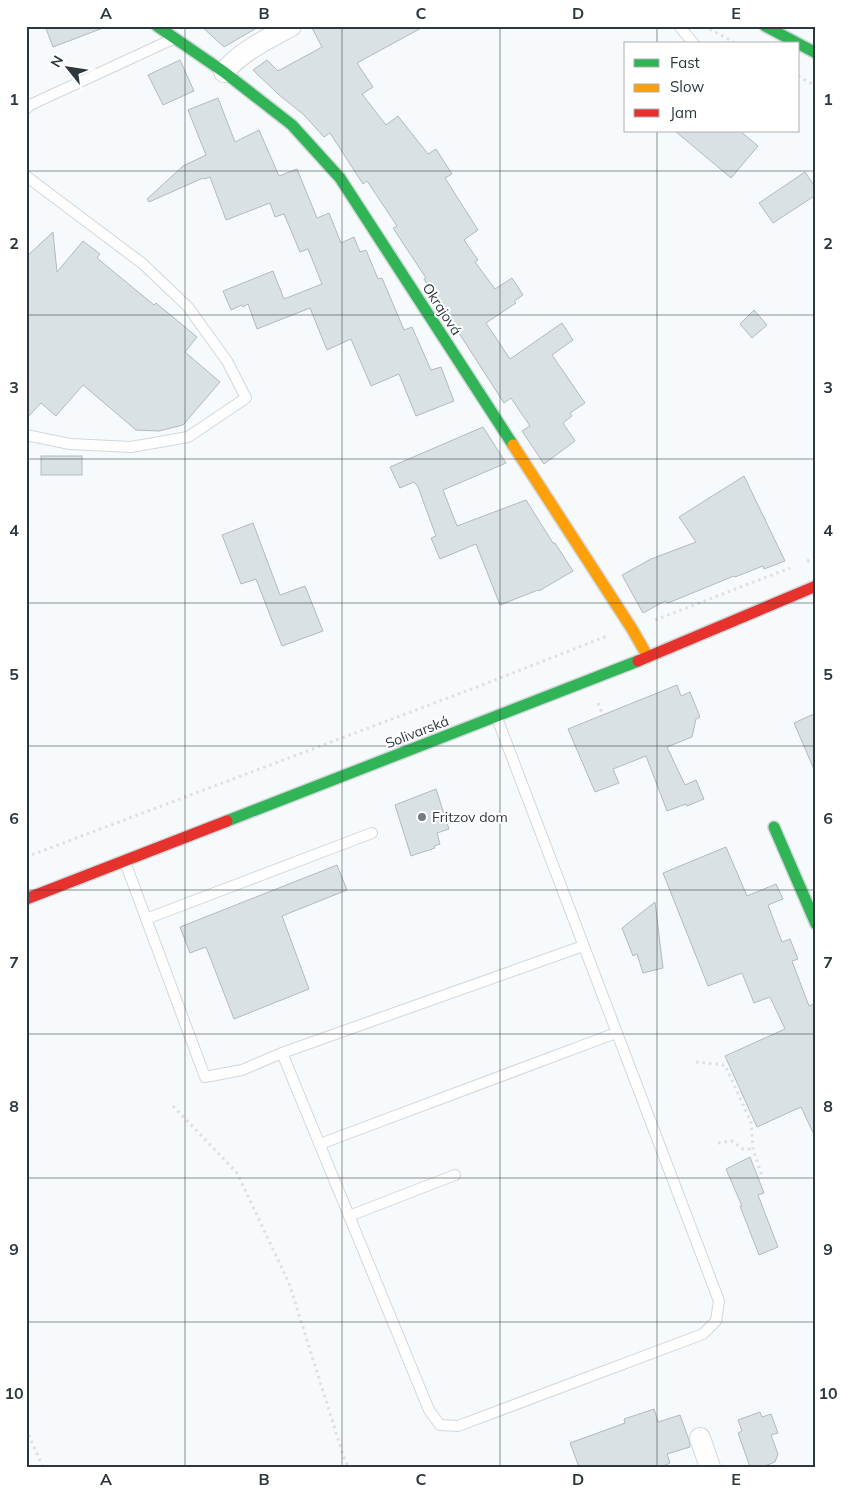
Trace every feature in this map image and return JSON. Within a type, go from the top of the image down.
[{"type":"street","name":"Okrajová","points":[[157,26],[224,72],[292,126],[340,178],[632,629],[648,657]]},
{"type":"street","points":[[224,72],[230,64],[244,53],[291,26]]},
{"type":"street","points":[[765,26],[795,42]]},
{"type":"street","points":[[800,45],[816,53]]},
{"type":"street","name":"Solivarská","points":[[26,899],[496,718],[648,657],[816,586]]},
{"type":"street","points":[[774,827],[816,924]]},
{"type":"street","points":[[700,1438],[710,1467]]},
{"type":"lane","points":[[679,26],[692,42]]},
{"type":"lane","points":[[28,106],[174,39]]},
{"type":"lane","points":[[26,176],[143,264],[188,307],[227,362],[246,398],[188,437],[131,448],[70,444],[26,435]]},
{"type":"lane","points":[[282,1053],[429,1410],[440,1425],[458,1426],[703,1334],[716,1321],[719,1301],[496,718]]},
{"type":"lane","points":[[146,919],[372,834]]},
{"type":"lane","points":[[124,861],[205,1077],[242,1070],[282,1053],[583,946]]},
{"type":"lane","points":[[320,1144],[616,1033]]},
{"type":"lane","points":[[349,1216],[455,1176]]},
{"type":"path","points":[[704,26],[733,42]]},
{"type":"path","points":[[800,77],[816,86]]},
{"type":"path","points":[[807,561],[816,558]]},
{"type":"path","points":[[26,857],[797,565]]},
{"type":"path","points":[[596,698],[603,715]]},
{"type":"path","points":[[696,1062],[725,1065],[751,1122],[754,1149],[762,1176]]},
{"type":"path","points":[[173,1106],[237,1173],[289,1283],[339,1443],[349,1467]]},
{"type":"path","points":[[718,1143],[732,1141],[743,1149],[754,1149]]},
{"type":"path","points":[[26,1429],[43,1467]]},
{"type":"building","points":[[45,26],[103,26],[103,28],[53,47]]},
{"type":"building","points":[[201,26],[260,26],[224,47]]},
{"type":"building","points":[[311,26],[425,26],[357,63],[373,87],[362,94],[386,125],[398,116],[428,154],[436,149],[452,174],[445,178],[478,230],[464,240],[478,260],[475,262],[495,289],[512,278],[523,295],[514,301],[516,303],[486,323],[510,359],[562,323],[573,340],[552,355],[585,403],[570,413],[572,416],[563,423],[575,441],[544,464],[522,431],[530,426],[511,398],[504,403],[424,279],[426,278],[393,228],[397,226],[367,181],[363,184],[330,133],[324,137],[304,115],[253,70],[267,60],[278,71],[322,47]]},
{"type":"building","points":[[180,60],[194,91],[163,105],[148,75]]},
{"type":"building","points":[[218,98],[235,142],[259,130],[279,176],[297,169],[317,218],[329,213],[341,243],[354,237],[360,252],[366,250],[378,279],[382,278],[404,330],[412,327],[431,370],[441,367],[454,401],[416,416],[399,374],[371,386],[351,339],[327,350],[310,308],[257,329],[248,304],[231,310],[223,291],[273,271],[284,299],[322,284],[308,249],[300,252],[284,214],[275,217],[270,203],[226,220],[210,177],[203,178],[149,202],[147,199],[183,166],[206,155],[188,110]]},
{"type":"building","points":[[676,132],[741,132],[758,146],[731,178]]},
{"type":"building","points":[[805,172],[816,188],[816,195],[773,223],[759,203]]},
{"type":"building","points":[[53,232],[57,272],[83,241],[100,254],[97,258],[154,305],[156,303],[197,337],[185,352],[220,382],[183,425],[159,431],[136,430],[83,385],[56,416],[41,403],[26,419],[26,257]]},
{"type":"building","points":[[754,310],[767,325],[752,338],[740,324]]},
{"type":"building","points":[[483,427],[506,463],[443,490],[457,526],[526,500],[573,571],[539,591],[500,605],[476,544],[440,559],[431,538],[436,536],[418,487],[414,482],[400,488],[390,467]]},
{"type":"building","points":[[41,456],[82,456],[82,475],[41,475]]},
{"type":"building","points":[[744,476],[785,561],[764,569],[763,566],[734,576],[668,603],[665,601],[643,613],[622,575],[651,559],[696,542],[679,517]]},
{"type":"building","points":[[253,523],[280,595],[305,586],[323,631],[282,646],[256,579],[241,584],[222,535]]},
{"type":"building","points":[[677,685],[681,696],[690,692],[700,717],[696,719],[692,737],[667,747],[685,785],[696,780],[704,799],[667,811],[646,756],[613,769],[619,783],[595,792],[568,729]]},
{"type":"building","points":[[816,713],[816,774],[794,723]]},
{"type":"building","name":"Fritzov dom","points":[[436,789],[449,829],[437,833],[440,844],[434,846],[435,848],[411,856],[395,805]]},
{"type":"building","points":[[726,847],[747,896],[776,884],[783,899],[768,905],[782,942],[790,939],[798,959],[792,961],[809,1006],[816,1003],[816,1139],[801,1107],[757,1127],[725,1056],[785,1029],[770,997],[754,1003],[742,973],[708,986],[663,873]]},
{"type":"building","points":[[337,865],[347,890],[282,916],[309,989],[234,1019],[206,947],[190,953],[180,927]]},
{"type":"building","points":[[655,902],[663,968],[643,973],[637,954],[633,956],[622,928]]},
{"type":"building","points":[[750,1157],[764,1193],[758,1195],[778,1247],[759,1255],[740,1206],[742,1206],[726,1169]]},
{"type":"building","points":[[654,1409],[658,1422],[680,1415],[689,1440],[690,1447],[667,1454],[670,1463],[661,1467],[579,1467],[570,1443],[625,1423],[624,1419]]},
{"type":"building","points":[[760,1412],[762,1417],[771,1414],[778,1433],[771,1435],[778,1454],[775,1462],[762,1467],[750,1467],[738,1433],[742,1431],[738,1420]]},
{"type":"traffic: fast","points":[[157,26],[224,72],[292,125],[340,178],[513,445]]},
{"type":"traffic: fast","points":[[765,26],[795,42]]},
{"type":"traffic: fast","points":[[800,45],[816,53]]},
{"type":"traffic: fast","points":[[227,821],[638,661]]},
{"type":"traffic: fast","points":[[774,827],[816,924]]},
{"type":"traffic: slow","points":[[513,445],[632,629],[648,657]]},
{"type":"traffic: jam","points":[[638,661],[816,586]]},
{"type":"traffic: jam","points":[[26,899],[227,821]]},
{"type":"place","name":"Fritzov dom","points":[[422,817]]}]
